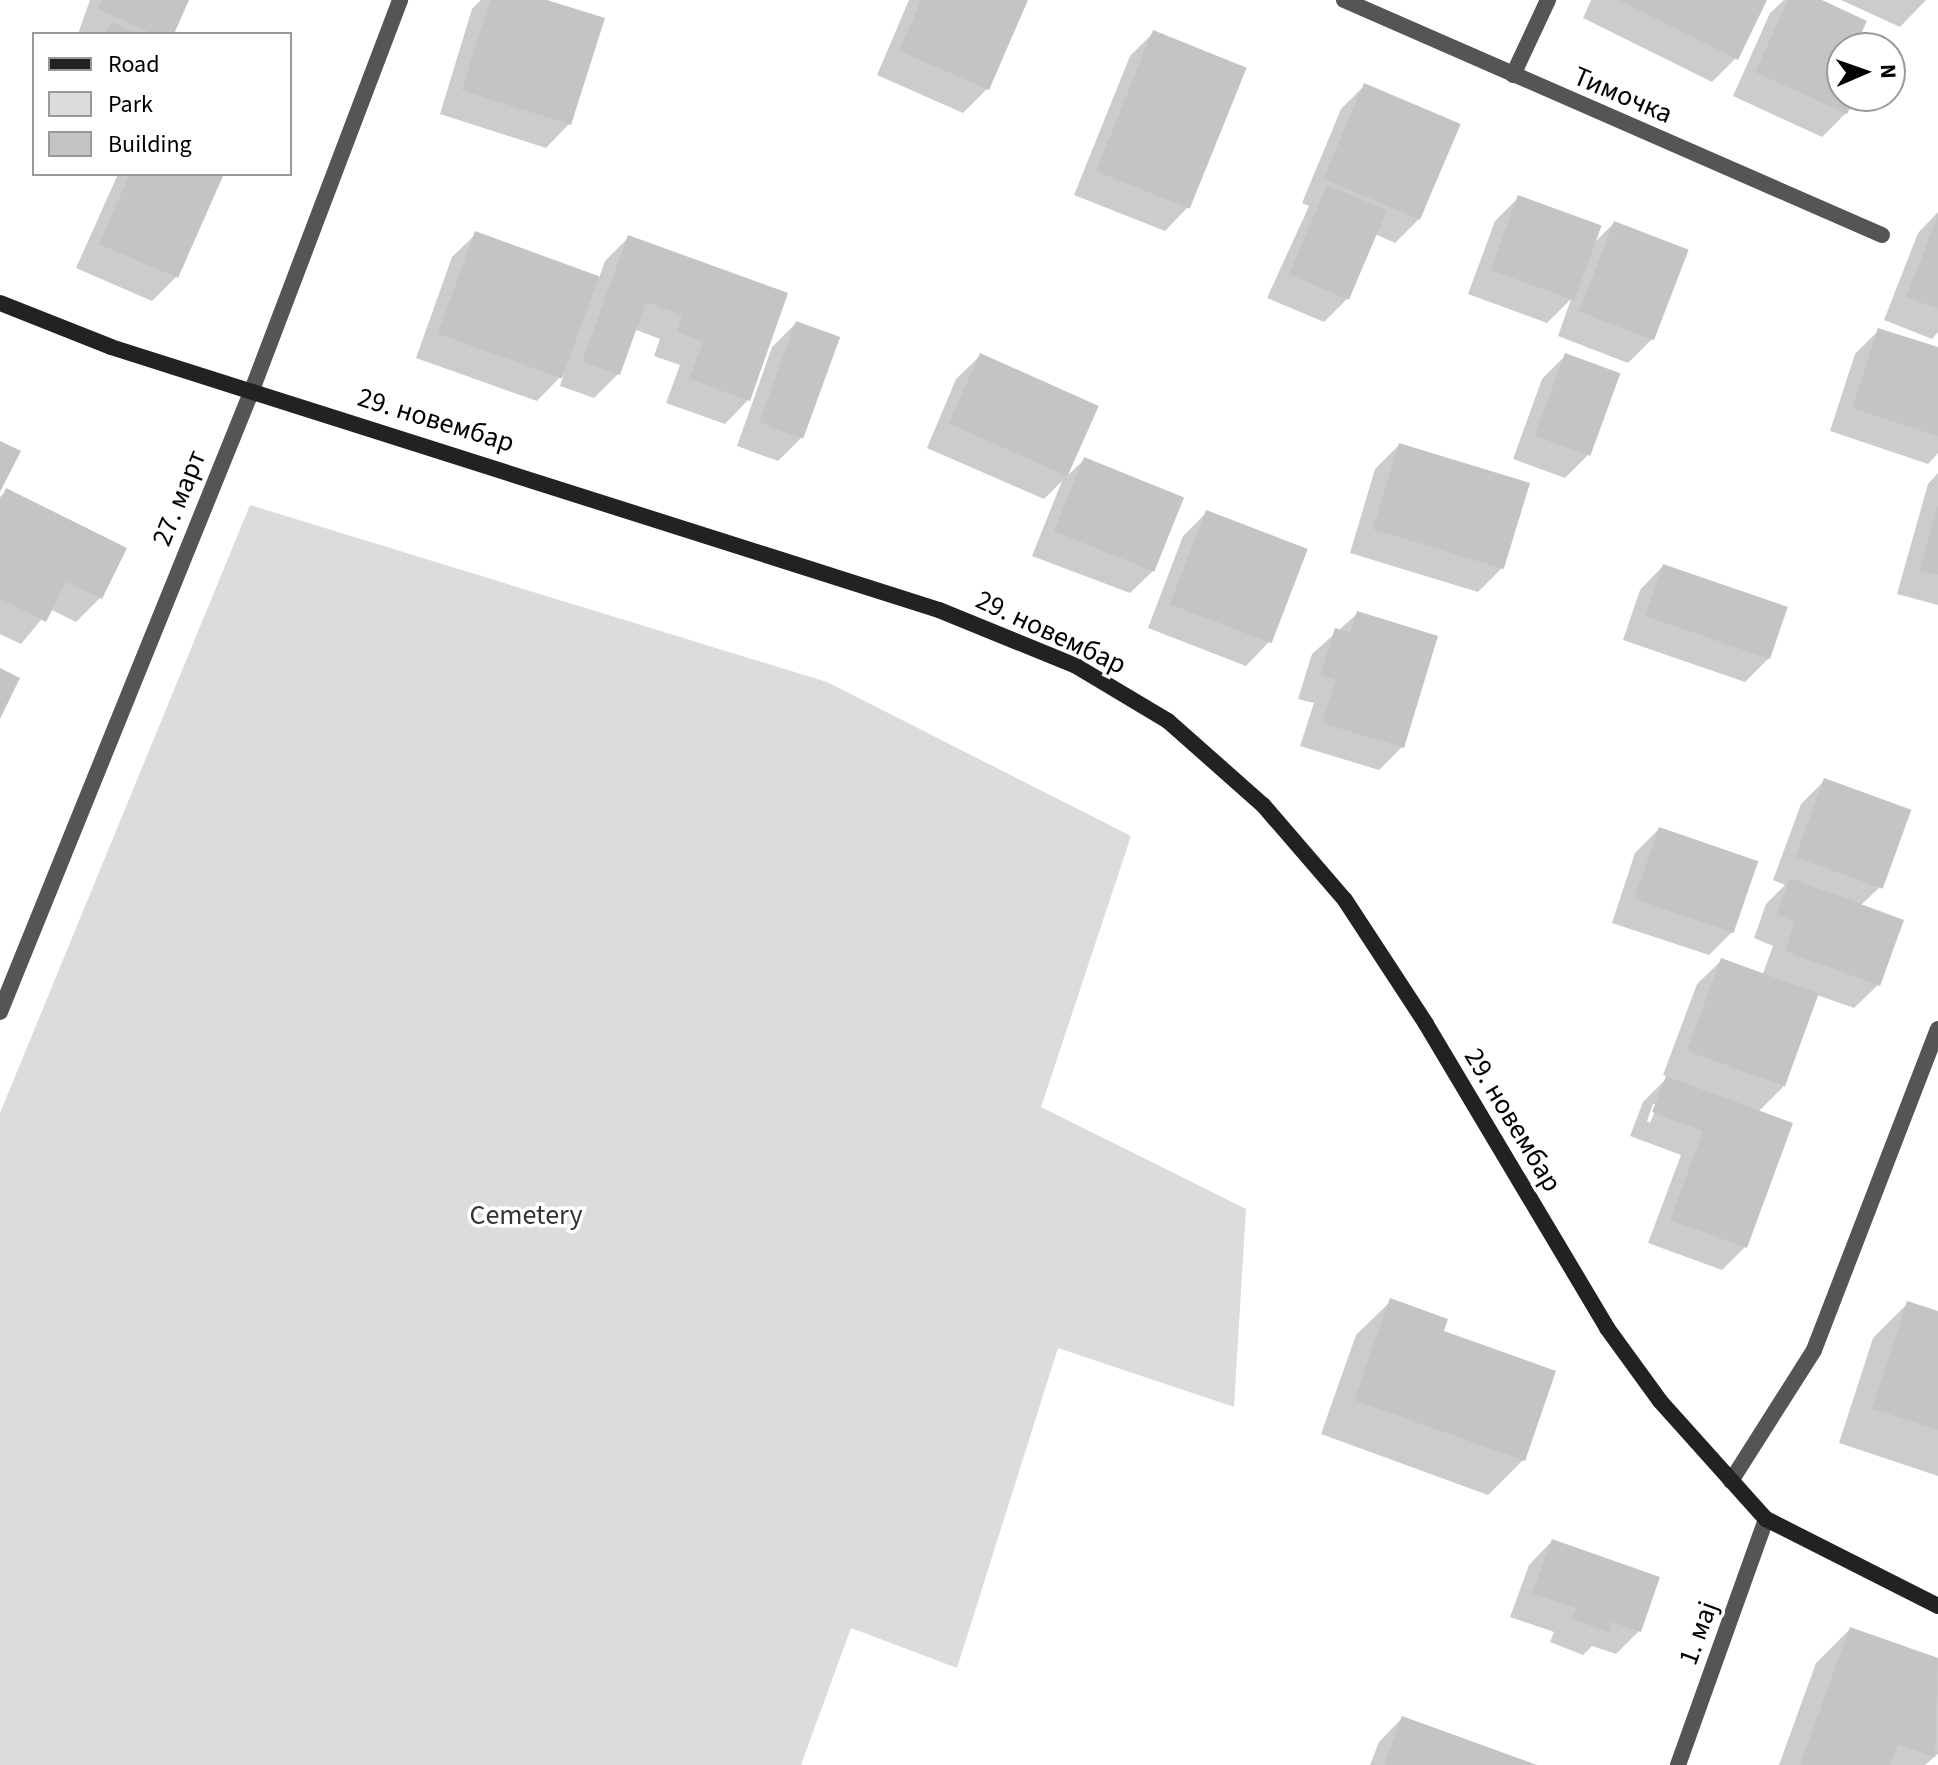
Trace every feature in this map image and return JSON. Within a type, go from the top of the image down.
[{"type":"main road","name":"29. новембар","points":[[0,303],[111,347],[939,610],[1076,666],[1168,721],[1263,805],[1345,900],[1426,1024],[1607,1328],[1660,1401],[1766,1519]]},
{"type":"main road","points":[[1766,1519],[1938,1606]]},
{"type":"street","name":"27. март","points":[[0,1012],[252,390],[400,0]]},
{"type":"street","name":"Тимочка","points":[[1344,0],[1882,235]]},
{"type":"street","points":[[1513,75],[1548,0]]},
{"type":"street","points":[[1731,1481],[1814,1350],[1938,1029]]},
{"type":"street","name":"1. мај","points":[[1678,1765],[1766,1519]]},
{"type":"green space","name":"Cemetery","points":[[250,505],[827,682],[1131,836],[1041,1107],[1246,1209],[1234,1407],[1058,1348],[957,1668],[851,1628],[801,1765],[0,1765],[0,1113]]},
{"type":"building","points":[[102,0],[189,0],[175,32],[149,32],[98,9]]},
{"type":"building","points":[[490,0],[547,0],[605,18],[571,125],[462,90]]},
{"type":"building","points":[[921,0],[1028,0],[989,90],[899,51]]},
{"type":"building","points":[[1618,0],[1767,0],[1738,60]]},
{"type":"building","points":[[1788,0],[1822,0],[1867,21],[1862,32],[1826,32],[1826,104],[1755,72]]},
{"type":"building","points":[[111,22],[134,32],[107,32]]},
{"type":"building","points":[[1153,30],[1247,68],[1190,209],[1096,171]]},
{"type":"building","points":[[1364,83],[1461,124],[1420,220],[1323,179]]},
{"type":"building","points":[[129,176],[223,176],[178,278],[99,244]]},
{"type":"building","points":[[1327,185],[1387,210],[1349,300],[1289,274]]},
{"type":"building","points":[[1518,195],[1602,225],[1574,301],[1491,270]]},
{"type":"building","points":[[1938,215],[1938,309],[1906,297]]},
{"type":"building","points":[[1614,221],[1689,250],[1654,340],[1579,312]]},
{"type":"building","points":[[475,231],[599,276],[562,379],[438,333]]},
{"type":"building","points":[[628,235],[788,293],[750,401],[689,379],[703,342],[677,332],[682,315],[646,302],[620,375],[582,362]]},
{"type":"building","points":[[796,321],[840,337],[803,439],[759,422]]},
{"type":"building","points":[[1878,328],[1938,347],[1938,436],[1852,408]]},
{"type":"building","points":[[980,353],[1099,406],[1067,476],[949,423]]},
{"type":"building","points":[[1565,353],[1620,373],[1590,456],[1535,436]]},
{"type":"building","points":[[0,441],[21,451],[0,492]]},
{"type":"building","points":[[1399,443],[1530,483],[1504,569],[1373,529]]},
{"type":"building","points":[[1084,457],[1184,497],[1154,572],[1054,531]]},
{"type":"building","points":[[6,488],[127,548],[102,599],[66,582],[46,622],[0,599],[0,501]]},
{"type":"building","points":[[1938,507],[1938,575],[1920,570]]},
{"type":"building","points":[[1206,510],[1308,549],[1272,643],[1170,604]]},
{"type":"building","points":[[1663,564],[1788,607],[1770,659],[1645,616]]},
{"type":"building","points":[[1357,611],[1438,636],[1404,748],[1322,723],[1336,680],[1320,675],[1335,628],[1350,633]]},
{"type":"building","points":[[0,668],[20,678],[0,719]]},
{"type":"building","points":[[1824,778],[1911,810],[1883,889],[1795,857]]},
{"type":"building","points":[[1659,827],[1758,861],[1734,933],[1634,899]]},
{"type":"building","points":[[1790,878],[1904,920],[1880,986],[1785,951],[1795,922],[1777,914]]},
{"type":"building","points":[[1721,958],[1819,994],[1785,1087],[1687,1051]]},
{"type":"building","points":[[1666,1076],[1793,1123],[1747,1248],[1670,1220],[1703,1131],[1652,1112]]},
{"type":"building","points":[[1390,1298],[1448,1319],[1444,1331],[1556,1371],[1525,1461],[1354,1400]]},
{"type":"building","points":[[1907,1301],[1938,1311],[1938,1430],[1872,1409]]},
{"type":"building","points":[[1552,1539],[1660,1577],[1641,1632],[1612,1622],[1609,1632],[1572,1619],[1576,1608],[1532,1593]]},
{"type":"building","points":[[1850,1627],[1938,1658],[1935,1757],[1898,1744],[1890,1765],[1800,1765]]},
{"type":"building","points":[[1402,1716],[1537,1765],[1384,1765]]}]
